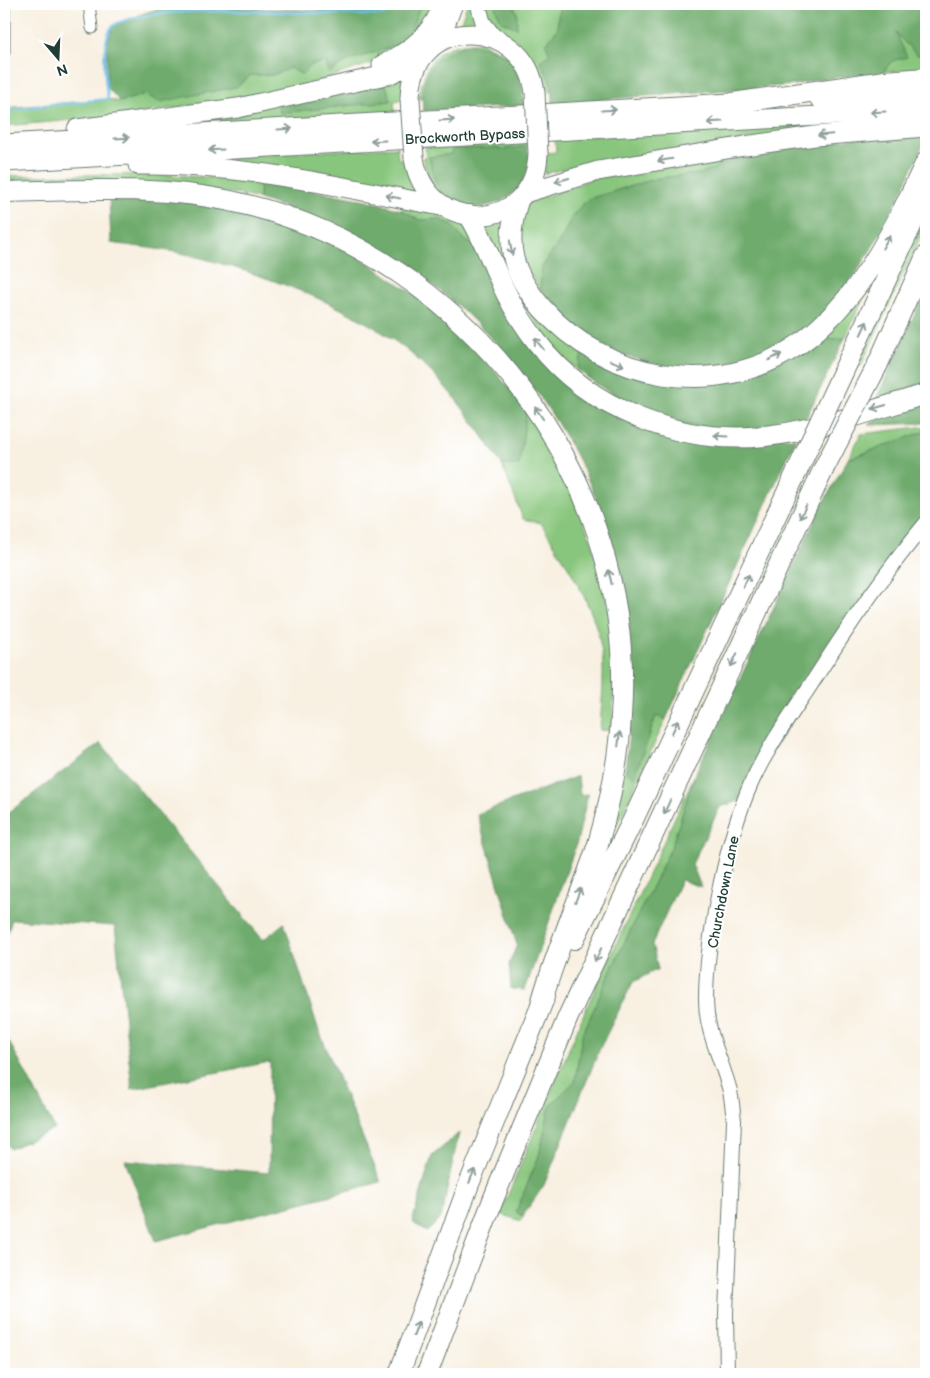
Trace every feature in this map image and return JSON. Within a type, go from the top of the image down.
[{"type":"highway","points":[[313,91],[402,56],[417,44],[430,28],[443,4]]},
{"type":"highway","points":[[441,206],[423,186],[414,158],[410,99],[413,75],[420,60],[433,44],[448,38],[468,34],[496,40],[513,51],[523,62],[531,76],[535,93],[538,154],[536,170],[510,228],[510,245],[514,263],[539,304],[560,326],[593,351],[633,369],[680,377],[714,376],[741,371],[770,360],[797,345],[828,319],[876,259],[925,164]]},
{"type":"highway","points":[[4,136],[238,108],[390,74],[420,60]]},
{"type":"highway","points":[[733,103],[885,81],[926,78]]},
{"type":"highway","name":"Brockworth Bypass","points":[[4,144],[926,92]]},
{"type":"highway","name":"Brockworth Bypass","points":[[4,162],[926,110]]},
{"type":"highway","points":[[4,168],[143,165],[238,171],[331,184],[441,206],[469,215],[493,212],[523,196],[598,171],[815,136],[926,127]]},
{"type":"highway","points":[[4,192],[138,190],[182,193],[240,203],[319,230],[358,248],[398,272],[452,314],[502,363],[548,426],[581,490],[605,558],[617,612],[623,674],[619,740],[605,816],[597,845],[550,970],[540,1008]]},
{"type":"highway","points":[[399,1374],[469,1184],[540,1008],[632,822],[926,194]]},
{"type":"highway","points":[[469,215],[480,234],[504,290],[537,343],[556,364],[591,392],[615,407],[645,420],[701,435],[764,436],[798,431],[926,394]]},
{"type":"highway","points":[[428,1374],[493,1200],[568,1017],[824,468],[877,366],[926,256]]},
{"type":"main road","points":[[433,44],[446,28],[455,4]]},
{"type":"main road","points":[[478,4],[483,22],[496,40]]},
{"type":"street","points":[[4,4],[4,52]]},
{"type":"street","points":[[89,4],[92,28]]},
{"type":"street","name":"Churchdown Lane","points":[[727,1374],[726,1314],[734,1121],[730,1092],[708,1025],[706,1001],[716,919],[733,835],[747,793],[778,735],[835,647],[926,523]]},
{"type":"green space","points":[[403,4],[420,4],[408,38],[394,46],[348,61],[329,73],[326,62],[310,65],[302,75],[290,68],[273,75],[251,75],[236,87],[159,102],[145,94],[120,102],[107,87],[107,44],[113,26],[144,13],[171,5],[384,13]]},
{"type":"green space","points":[[420,4],[439,4],[425,29],[388,58],[312,83],[235,100],[109,117],[4,126],[4,108],[108,99],[120,102],[145,94],[236,87],[251,75],[273,75],[290,68],[327,62],[329,73],[347,61],[394,46]]},
{"type":"green space","points":[[467,4],[472,4],[480,28],[458,30]]},
{"type":"green space","points":[[484,4],[494,4],[501,20],[513,4],[562,4],[558,17],[558,28],[546,44],[550,54],[541,61],[548,73],[552,92],[544,90],[541,75],[534,61],[524,48],[491,22]]},
{"type":"green space","points":[[494,4],[513,4],[517,13],[517,28],[501,21]]},
{"type":"green space","points":[[562,4],[926,4],[926,53],[917,55],[896,33],[907,57],[892,61],[883,72],[815,80],[794,85],[553,103],[552,84],[540,61],[550,54],[546,44],[558,28],[558,17]]},
{"type":"green space","points":[[894,31],[917,55],[926,53],[926,69],[883,72],[892,61]]},
{"type":"green space","points":[[481,42],[514,59],[529,92],[522,92],[515,71],[505,59],[500,54],[486,47],[426,79],[422,99],[418,99],[430,63],[436,56],[443,50],[453,46]]},
{"type":"green space","points":[[470,45],[484,46],[504,55],[516,71],[520,81],[524,106],[423,111],[424,86],[432,67],[438,59],[447,53]]},
{"type":"green space","points":[[406,75],[403,100],[394,101],[395,113],[151,127],[278,103],[280,113],[391,101],[345,90]]},
{"type":"green space","points":[[386,85],[391,101],[280,113],[278,103],[345,90]]},
{"type":"green space","points":[[926,117],[816,129],[568,168],[544,174],[547,153],[556,152],[555,138]]},
{"type":"green space","points":[[926,133],[926,138],[888,219],[856,272],[818,318],[789,341],[768,351],[726,364],[694,368],[673,367],[635,359],[604,346],[575,327],[540,290],[542,267],[563,236],[572,216],[588,199],[658,178],[699,174],[744,157],[812,142]]},
{"type":"green space","points":[[527,141],[527,146],[500,150],[444,197],[434,189],[422,158],[426,157],[425,145]]},
{"type":"green space","points":[[812,142],[744,157],[699,174],[658,178],[588,199],[572,216],[540,290],[524,264],[515,224],[522,210],[530,202],[595,178]]},
{"type":"green space","points":[[527,146],[528,153],[531,154],[522,183],[504,200],[483,207],[461,206],[444,196],[432,172],[429,157],[451,154],[452,149],[498,148],[500,150]]},
{"type":"green space","points":[[397,147],[398,159],[405,159],[419,196],[180,159]]},
{"type":"green space","points":[[157,174],[260,181],[259,199],[233,193],[4,184],[4,176]]},
{"type":"green space","points":[[260,181],[366,200],[401,210],[419,220],[438,219],[451,224],[463,239],[479,248],[497,289],[616,414],[796,439],[666,719],[656,716],[634,778],[625,769],[631,711],[632,668],[623,589],[607,527],[582,467],[550,411],[510,359],[465,312],[415,272],[336,227],[259,199]]},
{"type":"green space","points":[[109,197],[150,197],[226,209],[293,227],[358,256],[446,316],[527,408],[519,465],[502,465],[471,419],[435,376],[408,351],[360,319],[304,292],[246,271],[190,255],[111,243]]},
{"type":"green space","points":[[407,203],[446,217],[466,227],[479,248],[463,239],[451,224],[438,219],[419,220],[401,210]]},
{"type":"green space","points":[[926,214],[926,225],[861,366],[855,367]]},
{"type":"green space","points":[[504,218],[507,250],[583,350],[578,370],[561,355],[534,320],[512,283],[483,223]]},
{"type":"green space","points":[[879,267],[845,338],[811,340]]},
{"type":"green space","points":[[926,289],[926,383],[876,399],[924,294]]},
{"type":"green space","points":[[845,338],[805,420],[760,429],[722,429],[700,426],[656,414],[635,406],[615,395],[578,370],[583,350],[695,381],[811,340]]},
{"type":"green space","points":[[926,404],[926,423],[868,425],[879,418]]},
{"type":"green space","points":[[527,408],[555,456],[592,542],[613,627],[613,731],[600,730],[603,662],[598,635],[586,601],[541,523],[523,519],[502,465],[519,465]]},
{"type":"green space","points":[[919,427],[926,428],[926,431],[848,459],[861,434]]},
{"type":"green space","points":[[926,431],[926,517],[739,801],[720,807],[692,864],[701,887],[681,880],[652,944],[658,969],[633,982],[601,1046],[544,1185],[523,1216],[516,1212],[539,1156],[550,1106],[575,1081],[582,1036],[610,972],[671,848],[696,772],[822,505],[848,459]]},
{"type":"green space","points":[[656,716],[666,719],[605,851],[625,769],[634,778]]},
{"type":"green space","points":[[101,743],[263,940],[284,923],[318,1028],[381,1182],[156,1241],[125,1160],[269,1173],[270,1062],[132,1089],[115,926],[12,919],[4,943],[4,816]]},
{"type":"green space","points":[[696,772],[671,848],[610,972],[582,1036],[575,1081],[550,1106],[539,1156],[516,1212],[523,1216],[521,1221],[500,1214],[585,1011]]},
{"type":"green space","points":[[578,776],[580,795],[588,794],[577,842],[525,990],[511,989],[509,964],[517,945],[477,814]]},
{"type":"green space","points":[[4,1032],[55,1129],[10,1149],[4,1137]]},
{"type":"green space","points":[[459,1133],[441,1218],[427,1232],[412,1222],[432,1156]]},
{"type":"waterway","points":[[4,110],[108,99],[105,61],[107,39],[114,25],[135,17],[202,11],[384,15],[388,4]]}]
